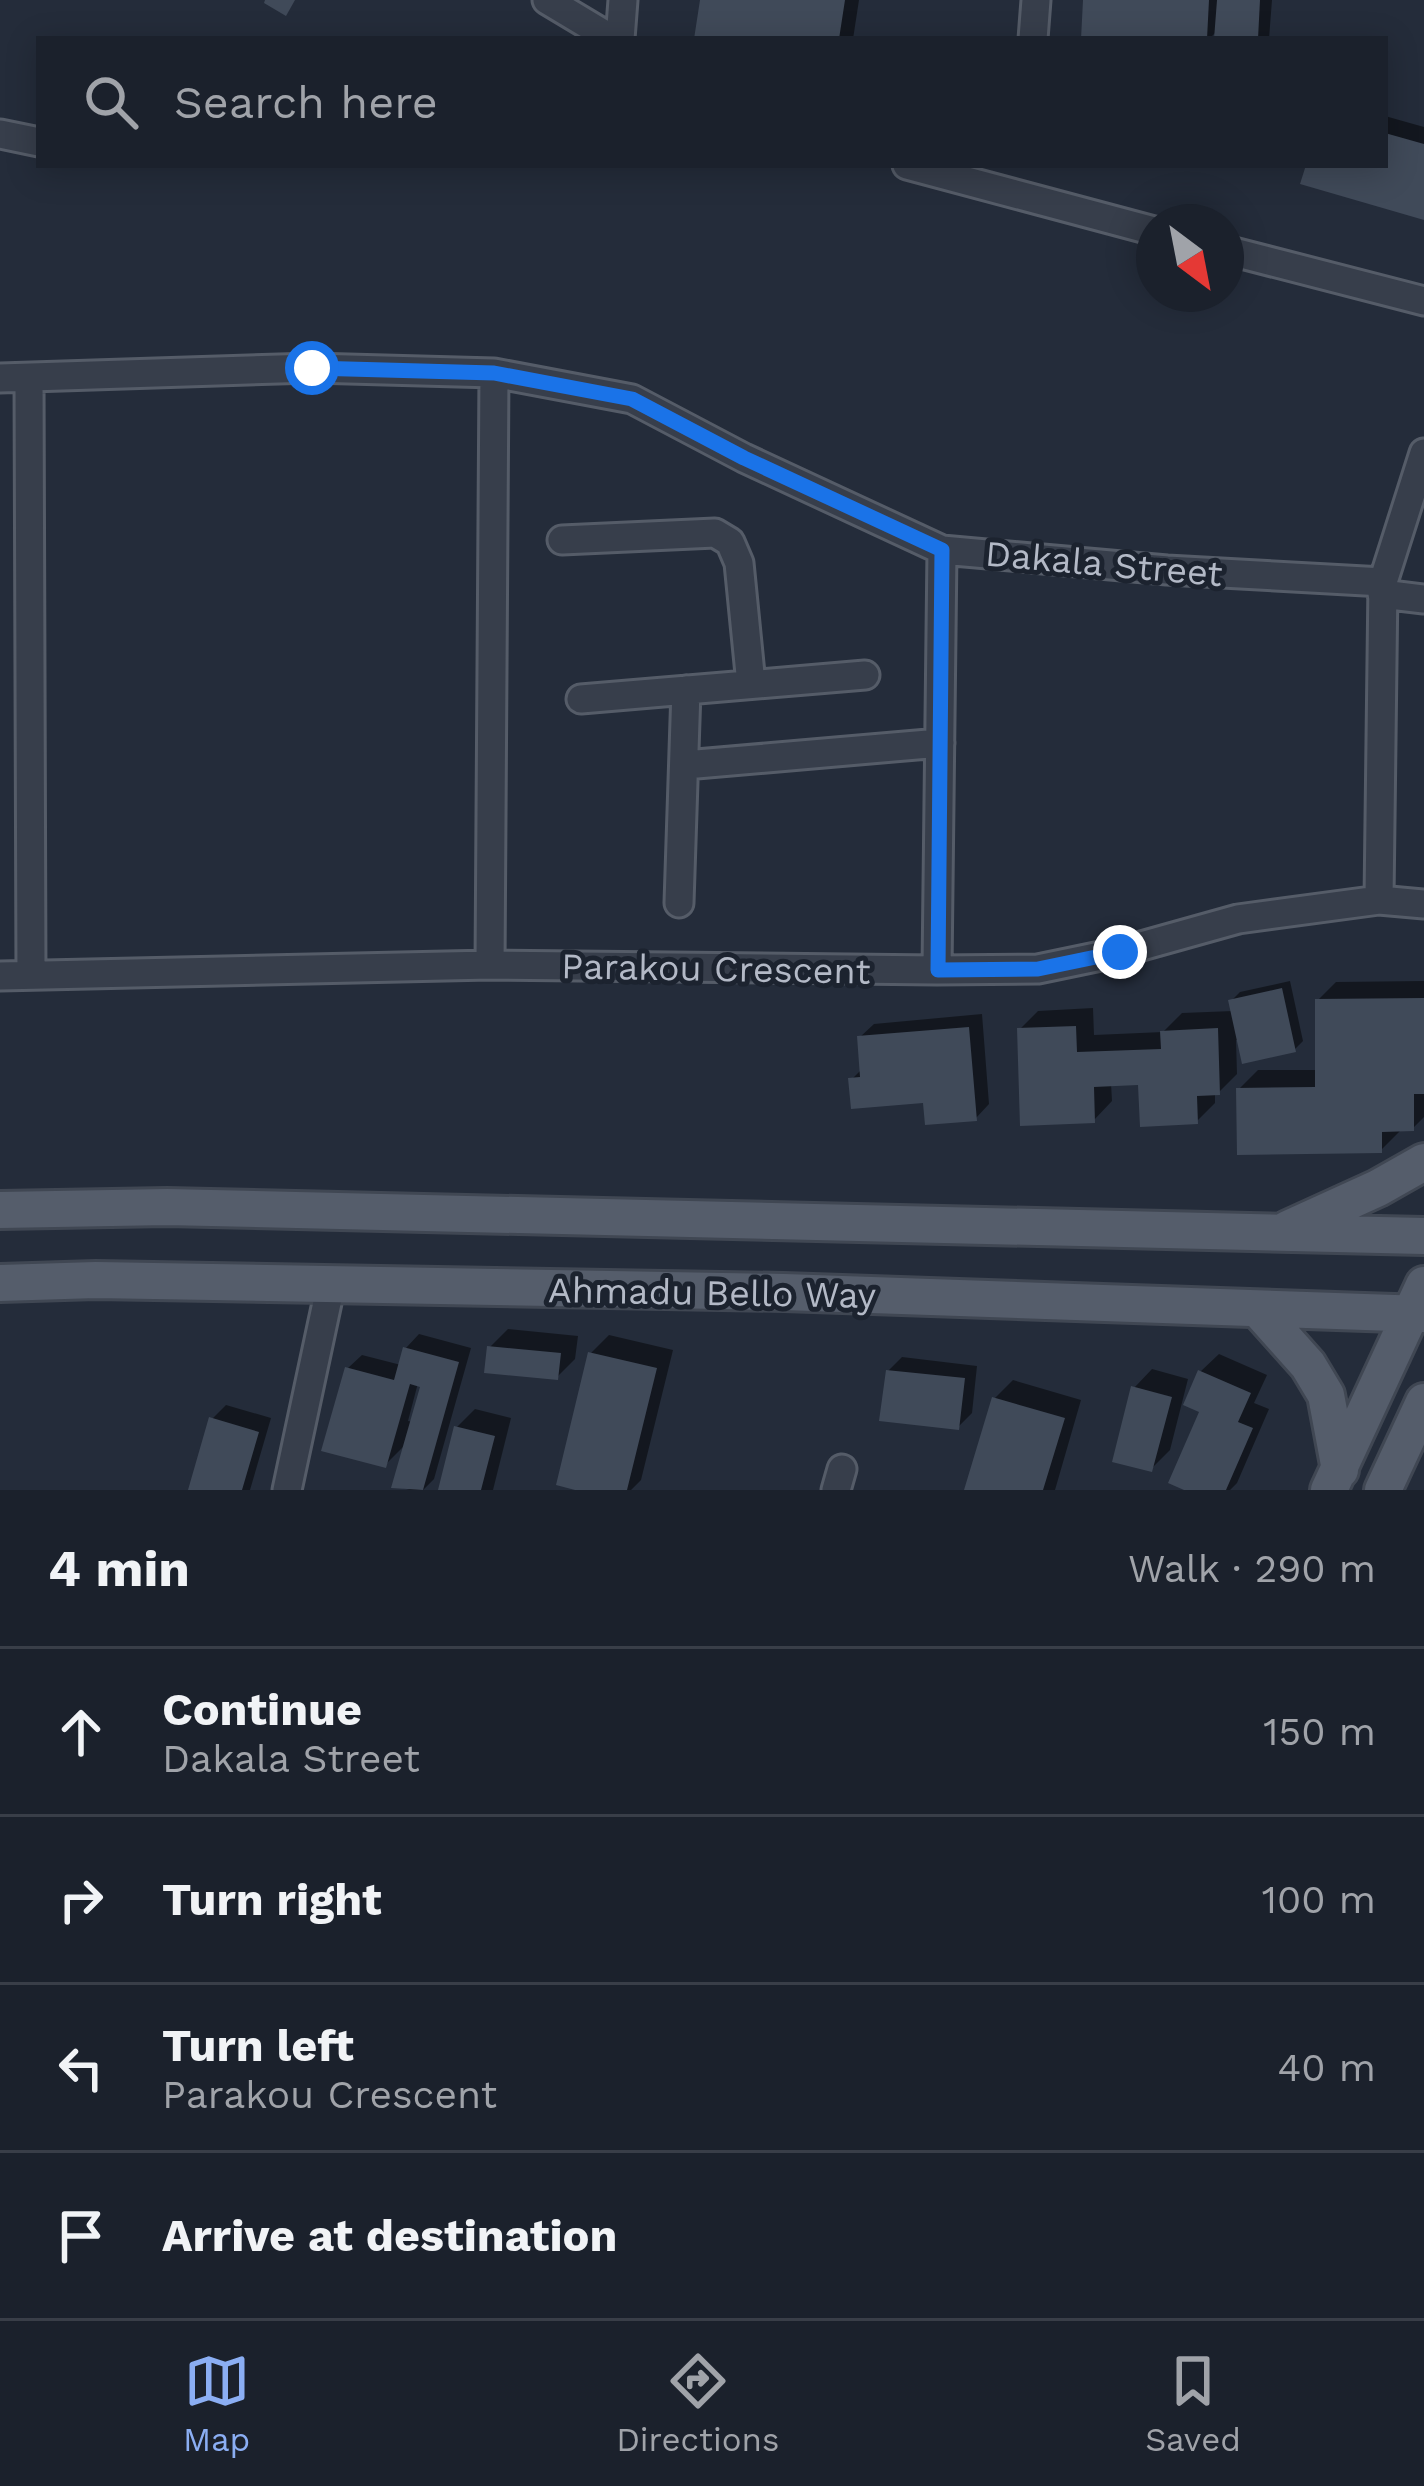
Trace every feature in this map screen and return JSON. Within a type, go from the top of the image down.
[{"type":"main road","points":[[1280,1232],[1424,1162]]},
{"type":"main road","name":"Ahmadu Bello Way","points":[[0,1210],[167,1207],[1424,1236]]},
{"type":"main road","name":"Ahmadu Bello Way","points":[[0,1282],[808,1293],[1258,1309],[1420,1305]]},
{"type":"main road","points":[[1335,1480],[1420,1305]]},
{"type":"main road","points":[[1258,1309],[1308,1365],[1326,1395],[1335,1480]]},
{"type":"main road","points":[[1383,1490],[1424,1402]]},
{"type":"street","points":[[548,0],[611,36]]},
{"type":"street","points":[[617,36],[623,0]]},
{"type":"street","points":[[1033,36],[1036,0]]},
{"type":"street","points":[[0,134],[36,141]]},
{"type":"street","points":[[918,168],[1136,226]]},
{"type":"street","points":[[1020,196],[1022,168]]},
{"type":"street","points":[[1244,255],[1424,302]]},
{"type":"street","name":"Dakala Street","points":[[0,378],[312,368],[494,373],[632,399],[744,458],[942,550],[1383,588],[1424,599]]},
{"type":"street","points":[[490,965],[494,373]]},
{"type":"street","points":[[29,378],[31,975]]},
{"type":"street","points":[[1379,900],[1383,588],[1424,453]]},
{"type":"street","points":[[562,540],[715,533],[730,542],[739,563],[751,684]]},
{"type":"street","points":[[938,970],[942,550]]},
{"type":"street","points":[[0,628],[30,630]]},
{"type":"street","points":[[581,699],[865,675]]},
{"type":"street","points":[[679,903],[686,690]]},
{"type":"street","points":[[685,765],[940,743]]},
{"type":"street","name":"Parakou Crescent","points":[[0,976],[490,965],[1038,969],[1238,919],[1379,900],[1424,904]]},
{"type":"street","points":[[287,1490],[331,1284]]},
{"type":"building","points":[[265,0],[295,0],[286,16]]},
{"type":"building","points":[[700,0],[845,0],[839,36],[694,36]]},
{"type":"building","points":[[1083,0],[1209,0],[1207,36],[1081,36]]},
{"type":"building","points":[[1217,0],[1260,0],[1258,36],[1214,36]]},
{"type":"building","points":[[1388,134],[1424,144],[1424,220],[1300,184],[1305,168],[1388,168]]},
{"type":"building","points":[[1282,988],[1296,1052],[1242,1064],[1228,1000]]},
{"type":"building","points":[[1424,998],[1424,1094],[1414,1094],[1414,1131],[1382,1132],[1382,1153],[1237,1155],[1236,1088],[1315,1087],[1315,999]]},
{"type":"building","points":[[1076,1026],[1077,1052],[1161,1049],[1160,1031],[1218,1028],[1220,1095],[1197,1096],[1198,1124],[1140,1127],[1138,1085],[1094,1087],[1095,1123],[1020,1126],[1017,1028]]},
{"type":"building","points":[[969,1027],[977,1121],[925,1125],[923,1103],[851,1109],[848,1078],[860,1077],[857,1036]]},
{"type":"building","points":[[487,1346],[561,1353],[558,1380],[484,1373]]},
{"type":"building","points":[[403,1347],[459,1362],[423,1490],[391,1488],[420,1387],[410,1384],[386,1468],[321,1451],[345,1367],[394,1380]]},
{"type":"building","points":[[588,1352],[657,1368],[627,1490],[575,1490],[556,1485]]},
{"type":"building","points":[[886,1370],[965,1378],[959,1430],[879,1421]]},
{"type":"building","points":[[1198,1370],[1251,1393],[1238,1422],[1253,1428],[1226,1490],[1184,1490],[1168,1483],[1199,1412],[1183,1405]]},
{"type":"building","points":[[1131,1386],[1172,1397],[1152,1472],[1112,1462]]},
{"type":"building","points":[[992,1397],[1065,1418],[1043,1490],[964,1490]]},
{"type":"building","points":[[209,1417],[259,1432],[242,1490],[188,1490]]},
{"type":"building","points":[[454,1426],[495,1436],[481,1490],[438,1490]]},
{"type":"route","points":[[312,368],[494,373],[632,399],[744,458],[942,550],[938,970],[1038,969],[1120,952]]}]
